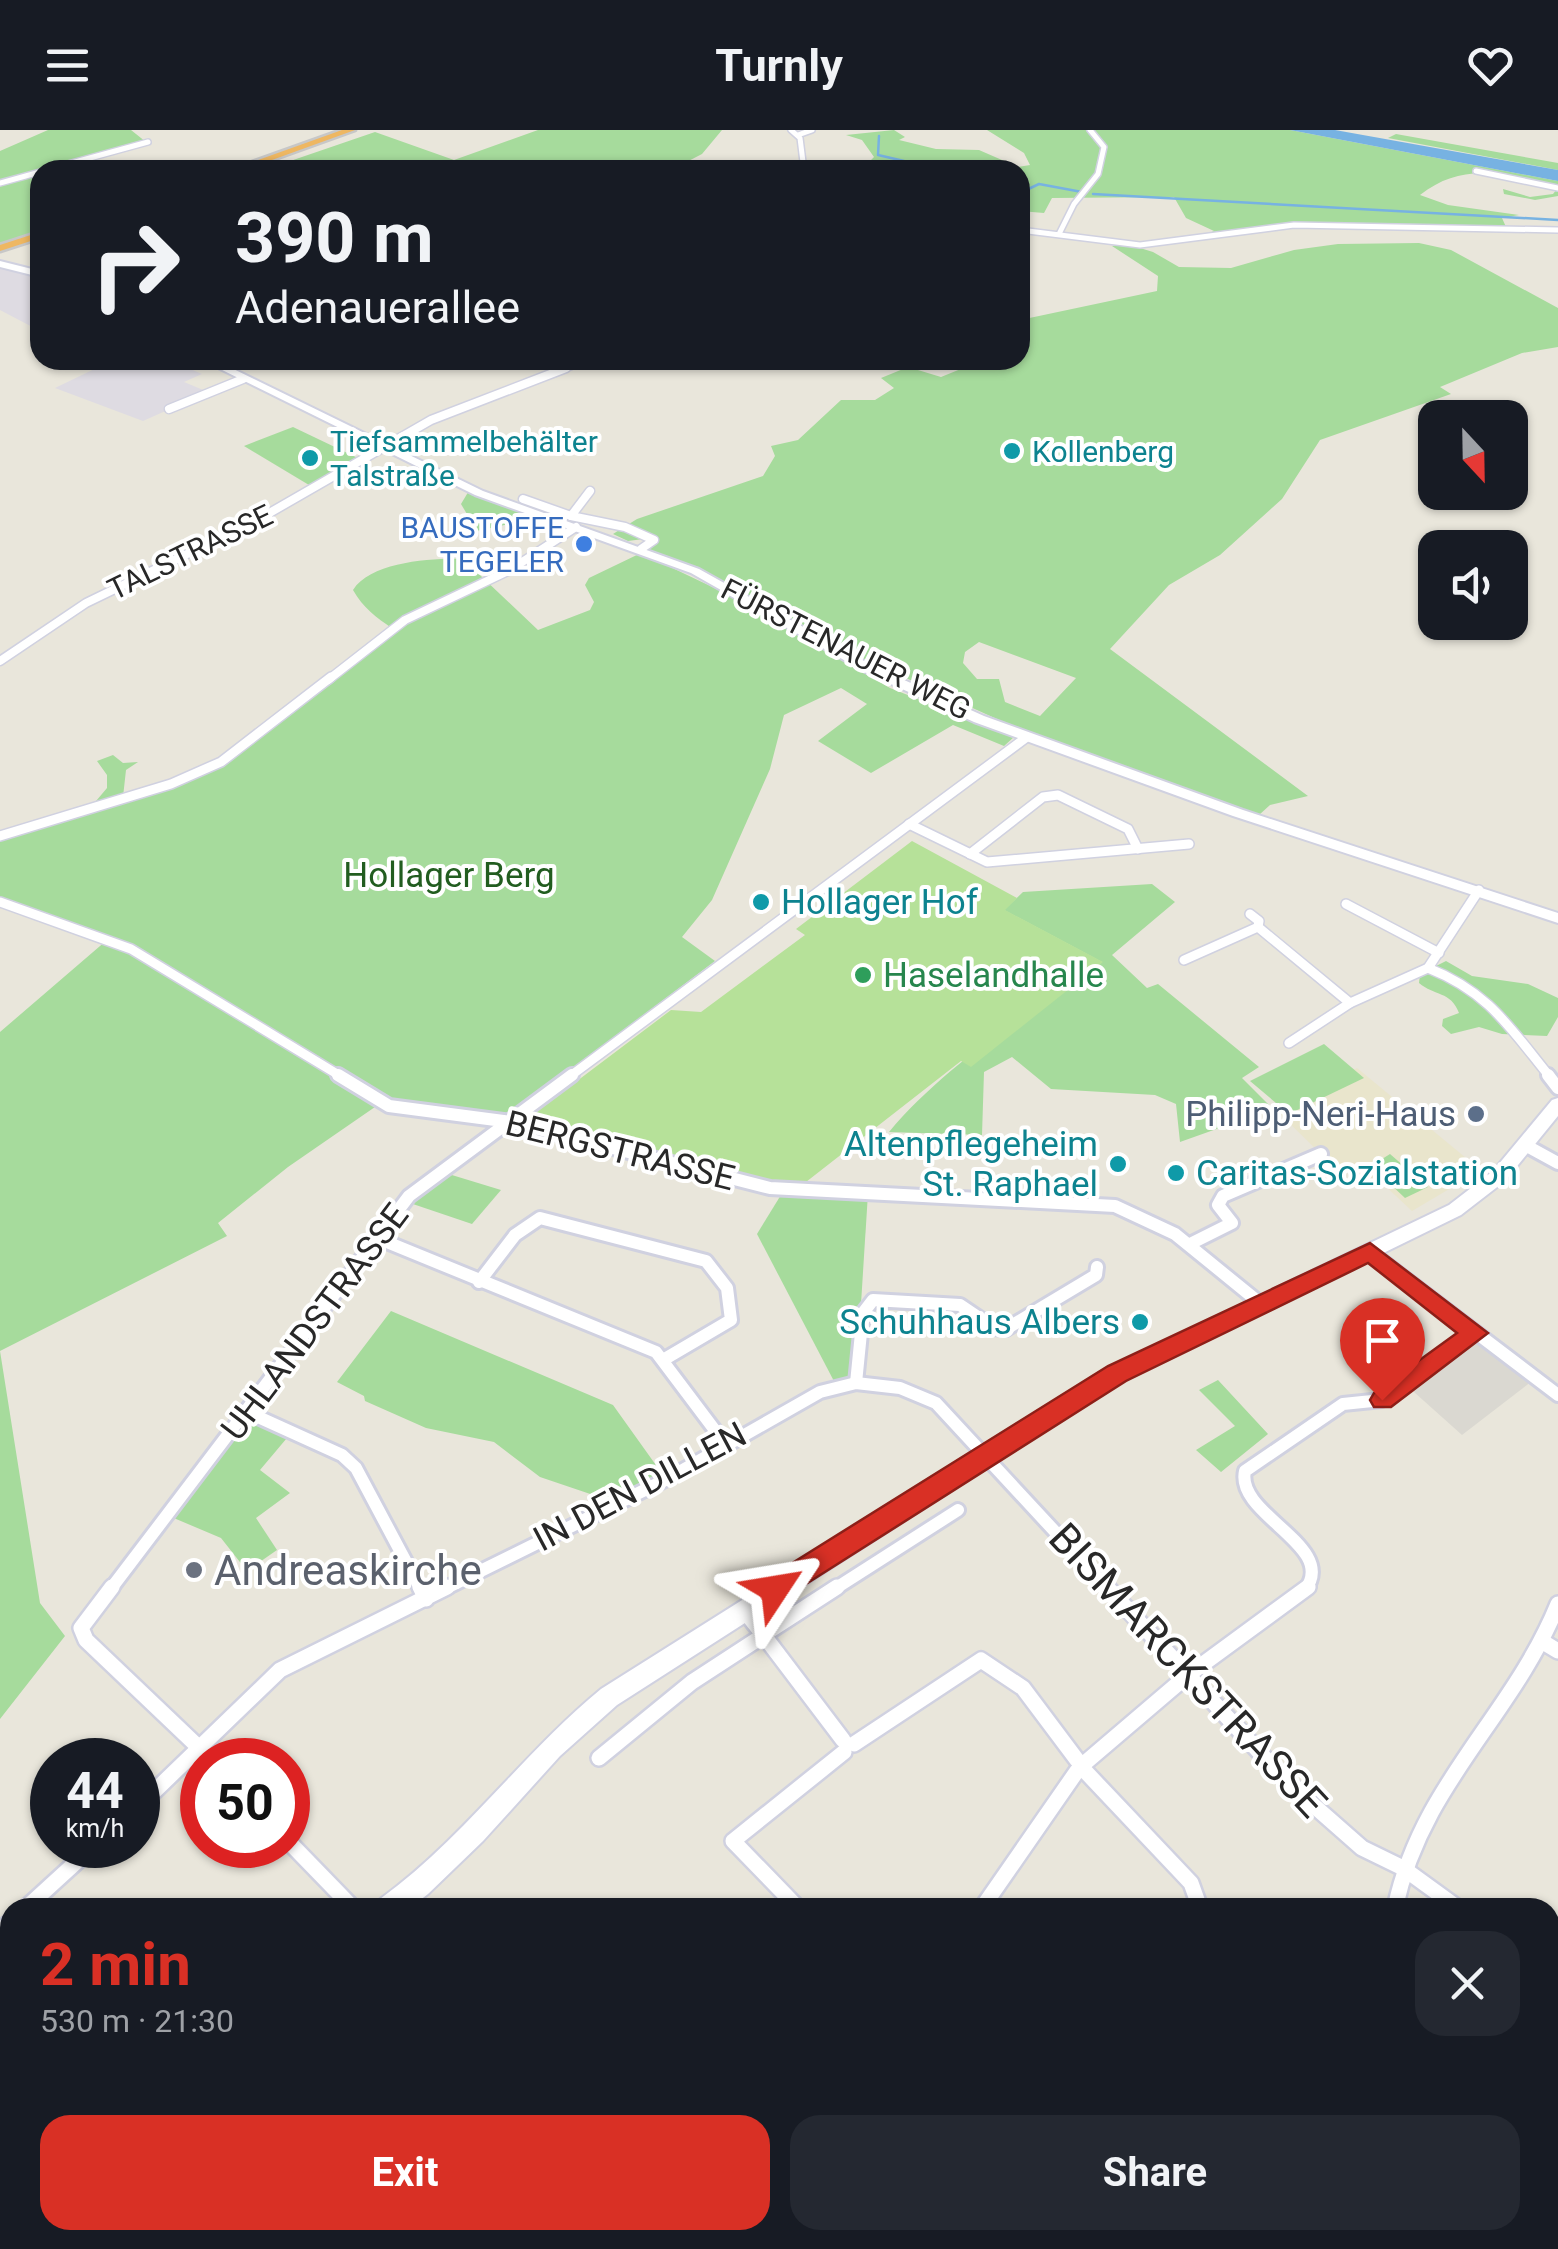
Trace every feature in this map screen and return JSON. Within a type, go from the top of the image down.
[{"type":"highway","points":[[264,160],[351,130]]},
{"type":"highway","points":[[280,160],[365,130]]},
{"type":"highway","points":[[0,251],[30,241]]},
{"type":"street","points":[[83,160],[148,142],[132,130]]},
{"type":"street","points":[[791,130],[798,135],[802,160]]},
{"type":"street","points":[[798,135],[812,130]]},
{"type":"street","points":[[1058,234],[1076,200],[1091,191],[1103,161],[1104,147],[1090,130]]},
{"type":"street","points":[[1476,171],[1558,188]]},
{"type":"street","points":[[0,183],[30,175]]},
{"type":"street","points":[[1030,231],[1127,244],[1294,225],[1558,230]]},
{"type":"street","points":[[4,264],[30,271]]},
{"type":"street","name":"FÜRSTENAUER WEG","points":[[227,370],[479,493],[573,521],[716,582],[915,692],[1026,737],[1238,812],[1558,918]]},
{"type":"street","name":"TALSTRASSE","points":[[0,661],[86,603],[184,558],[439,416],[561,370]]},
{"type":"street","points":[[169,409],[243,378]]},
{"type":"street","points":[[0,836],[171,784],[221,762],[405,620],[505,573],[573,521],[590,491]]},
{"type":"street","points":[[522,499],[573,521]]},
{"type":"street","name":"UHLANDSTRASSE","points":[[188,1738],[86,1640],[81,1628],[409,1196],[1026,737]]},
{"type":"street","points":[[970,854],[1044,797],[1058,795],[1128,829],[1138,849]]},
{"type":"street","points":[[909,824],[970,854],[1002,864],[1189,844]]},
{"type":"street","points":[[1289,1042],[1350,1004],[1428,968],[1479,890]]},
{"type":"street","name":"BERGSTRASSE","points":[[0,902],[131,949],[389,1106],[511,1122],[770,1188],[1115,1206],[1150,1217],[1192,1243],[1261,1304]]},
{"type":"street","points":[[1346,904],[1438,953]]},
{"type":"street","points":[[1250,914],[1259,921],[1258,926]]},
{"type":"street","points":[[1184,960],[1258,926]]},
{"type":"street","points":[[1258,926],[1350,1004]]},
{"type":"street","points":[[1428,968],[1464,982],[1491,1003],[1558,1088]]},
{"type":"street","points":[[401,1898],[444,1862],[573,1724],[743,1609],[1117,1374],[1455,1210],[1486,1188],[1556,1111]]},
{"type":"street","points":[[1525,1145],[1558,1163]]},
{"type":"street","points":[[1192,1243],[1232,1223],[1218,1205],[1224,1196],[1321,1154]]},
{"type":"street","points":[[479,1282],[516,1236],[540,1218],[706,1261],[721,1274],[734,1310],[731,1320],[663,1360]]},
{"type":"street","points":[[377,1238],[656,1352],[726,1445]]},
{"type":"street","points":[[1370,1252],[1558,1395]]},
{"type":"street","points":[[856,1383],[863,1314],[873,1300],[960,1305],[994,1328],[1006,1329],[1096,1275],[1097,1267]]},
{"type":"street","points":[[989,1898],[1081,1766],[1188,1675],[1309,1587],[1314,1577],[1310,1560],[1247,1496],[1242,1484],[1245,1470],[1343,1404],[1382,1400],[1476,1333]]},
{"type":"street","name":"IN DEN DILLEN","points":[[219,1738],[254,1691],[280,1670],[426,1600],[820,1392],[856,1383],[900,1388],[936,1402],[986,1455]]},
{"type":"street","points":[[248,1412],[342,1455],[356,1468],[426,1600]]},
{"type":"street","name":"BISMARCKSTRASSE","points":[[986,1455],[1320,1812],[1362,1848],[1404,1868],[1444,1898]]},
{"type":"street","points":[[598,1758],[692,1682],[958,1510]]},
{"type":"street","points":[[1397,1898],[1404,1868],[1436,1796],[1543,1642],[1558,1604]]},
{"type":"street","points":[[743,1609],[847,1745]]},
{"type":"street","points":[[1543,1642],[1558,1652]]},
{"type":"street","points":[[788,1898],[733,1841],[847,1745],[981,1660],[995,1664],[1021,1688],[1081,1766],[1191,1883],[1196,1898]]},
{"type":"street","name":"IN DEN DILLEN","points":[[160,1790],[180,1775]]},
{"type":"street","points":[[310,1863],[344,1898]]},
{"type":"street","points":[[37,1898],[70,1868]]},
{"type":"shaded area","points":[[0,264],[30,272],[30,326],[0,310]]},
{"type":"shaded area","points":[[92,370],[193,370],[202,374],[184,382],[208,392],[143,421],[55,388]]},
{"type":"shaded area","points":[[1357,1068],[1466,1158],[1442,1172],[1456,1185],[1412,1211],[1380,1181],[1328,1161],[1274,1108]]},
{"type":"shaded area","points":[[1475,1333],[1536,1378],[1462,1435],[1405,1384]]},
{"type":"green space","points":[[48,130],[131,130],[146,142],[84,160],[30,160],[30,235],[0,244],[0,151]]},
{"type":"green space","points":[[538,130],[722,130],[702,154],[690,160],[454,160]]},
{"type":"green space","points":[[894,130],[905,137],[899,140],[936,149],[979,150],[1002,160],[871,160],[874,157],[862,140],[846,135]]},
{"type":"green space","points":[[987,130],[1290,130],[1558,181],[1558,196],[1535,200],[1504,194],[1503,189],[1530,197],[1553,194],[1557,189],[1486,173],[1453,177],[1420,195],[1448,205],[1519,215],[1502,218],[1506,227],[1295,225],[1195,239],[1214,231],[1186,218],[1174,197],[1052,198],[1044,213],[1030,212],[1030,160]]},
{"type":"green space","points":[[375,132],[454,160],[293,160]]},
{"type":"green space","points":[[1396,134],[1558,163],[1558,170],[1388,138]]},
{"type":"green space","points":[[1419,243],[1451,250],[1558,308],[1558,347],[1522,353],[1440,387],[1451,394],[1418,400],[1418,406],[1320,440],[1282,499],[1220,555],[1169,585],[1110,649],[1308,796],[1270,805],[1259,815],[1048,742],[868,661],[858,663],[731,590],[641,549],[651,538],[628,541],[613,534],[637,519],[763,476],[775,456],[771,446],[798,440],[841,400],[875,400],[894,388],[881,378],[901,370],[941,377],[958,370],[1030,370],[1030,318],[1157,291],[1158,276],[1112,246],[1127,244],[1153,252],[1179,267],[1231,268],[1294,250],[1338,244]],"holes":[[[979,642],[1076,678],[1040,716],[1005,702],[999,679],[977,679],[963,663],[965,652]]]},
{"type":"green space","points":[[293,427],[362,460],[314,488],[244,446]]},
{"type":"green space","points":[[470,489],[534,513],[522,521],[477,531],[461,504]]},
{"type":"green space","name":"Hollager Berg","points":[[641,553],[748,604],[890,688],[1014,737],[1004,746],[953,725],[871,773],[818,741],[867,704],[841,688],[784,715],[770,769],[712,900],[682,937],[715,961],[510,1116],[388,1098],[288,1167],[218,1223],[227,1236],[0,1351],[0,1032],[107,940],[0,902],[0,836],[91,807],[107,788],[107,775],[97,761],[113,755],[123,763],[138,762],[126,770],[123,797],[221,762],[393,629],[366,607],[353,590],[373,573],[419,561],[463,559],[538,630],[590,610],[594,602],[585,585],[589,578]]},
{"type":"green space","points":[[912,841],[1017,898],[1005,910],[1103,962],[971,1067],[961,1061],[806,1182],[759,1180],[533,1123],[532,1115],[671,1010],[701,1012],[805,935],[796,929]]},
{"type":"green space","points":[[1152,884],[1175,902],[1112,955],[1147,988],[1158,984],[1259,1067],[1242,1078],[1273,1109],[1180,1142],[1176,1104],[1155,1095],[1051,1089],[1012,1057],[984,1072],[982,1135],[889,1132],[963,1061],[1102,962],[1004,910],[1023,892]]},
{"type":"green space","points":[[1446,961],[1472,976],[1528,984],[1558,998],[1558,1017],[1547,1036],[1502,1034],[1479,1027],[1451,1034],[1442,1026],[1443,1019],[1459,1013],[1456,1006],[1419,983],[1420,974]]},
{"type":"green space","points":[[1324,1044],[1364,1078],[1289,1114],[1250,1081]]},
{"type":"green space","points":[[1390,1154],[1428,1187],[1405,1198],[1371,1166]]},
{"type":"green space","points":[[442,1172],[501,1190],[472,1224],[404,1201]]},
{"type":"green space","points":[[784,1190],[868,1193],[856,1383],[836,1385],[757,1234]]},
{"type":"green space","points":[[391,1311],[613,1405],[663,1475],[608,1500],[540,1477],[494,1442],[426,1428],[365,1401],[364,1396],[337,1382]]},
{"type":"green space","points":[[0,1351],[40,1603],[65,1636],[0,1719]]},
{"type":"green space","points":[[1218,1380],[1268,1434],[1221,1472],[1196,1450],[1235,1426],[1199,1390]]},
{"type":"green space","points":[[247,1412],[292,1432],[260,1470],[290,1493],[256,1518],[277,1550],[247,1571],[221,1538],[169,1516]]},
{"type":"water","points":[[1290,130],[1335,130],[1558,170],[1558,181]]},
{"type":"waterway","points":[[879,136],[878,155],[900,160]]},
{"type":"waterway","points":[[1030,188],[1039,184],[1082,192]]},
{"type":"waterway","points":[[1093,194],[1558,220]]},
{"type":"place","name":"Kollenberg","points":[[1012,451]]},
{"type":"place","name":"Tiefsammelbehälter Talstraße","points":[[310,458]]},
{"type":"place","name":"BAUSTOFFE TEGELER","points":[[584,544]]},
{"type":"place","name":"Hollager Hof","points":[[761,902]]},
{"type":"place","name":"Haselandhalle","points":[[863,975]]},
{"type":"place","name":"Philipp-Neri-Haus","points":[[1476,1114]]},
{"type":"place","name":"Altenpflegeheim St. Raphael","points":[[1118,1164]]},
{"type":"place","name":"Caritas-Sozialstation","points":[[1176,1173]]},
{"type":"place","name":"Schuhhaus Albers","points":[[1140,1322]]},
{"type":"place","name":"Andreaskirche","points":[[194,1570]]},
{"type":"route","points":[[775,1589],[1117,1374],[1370,1252],[1476,1333],[1382,1400]]}]
